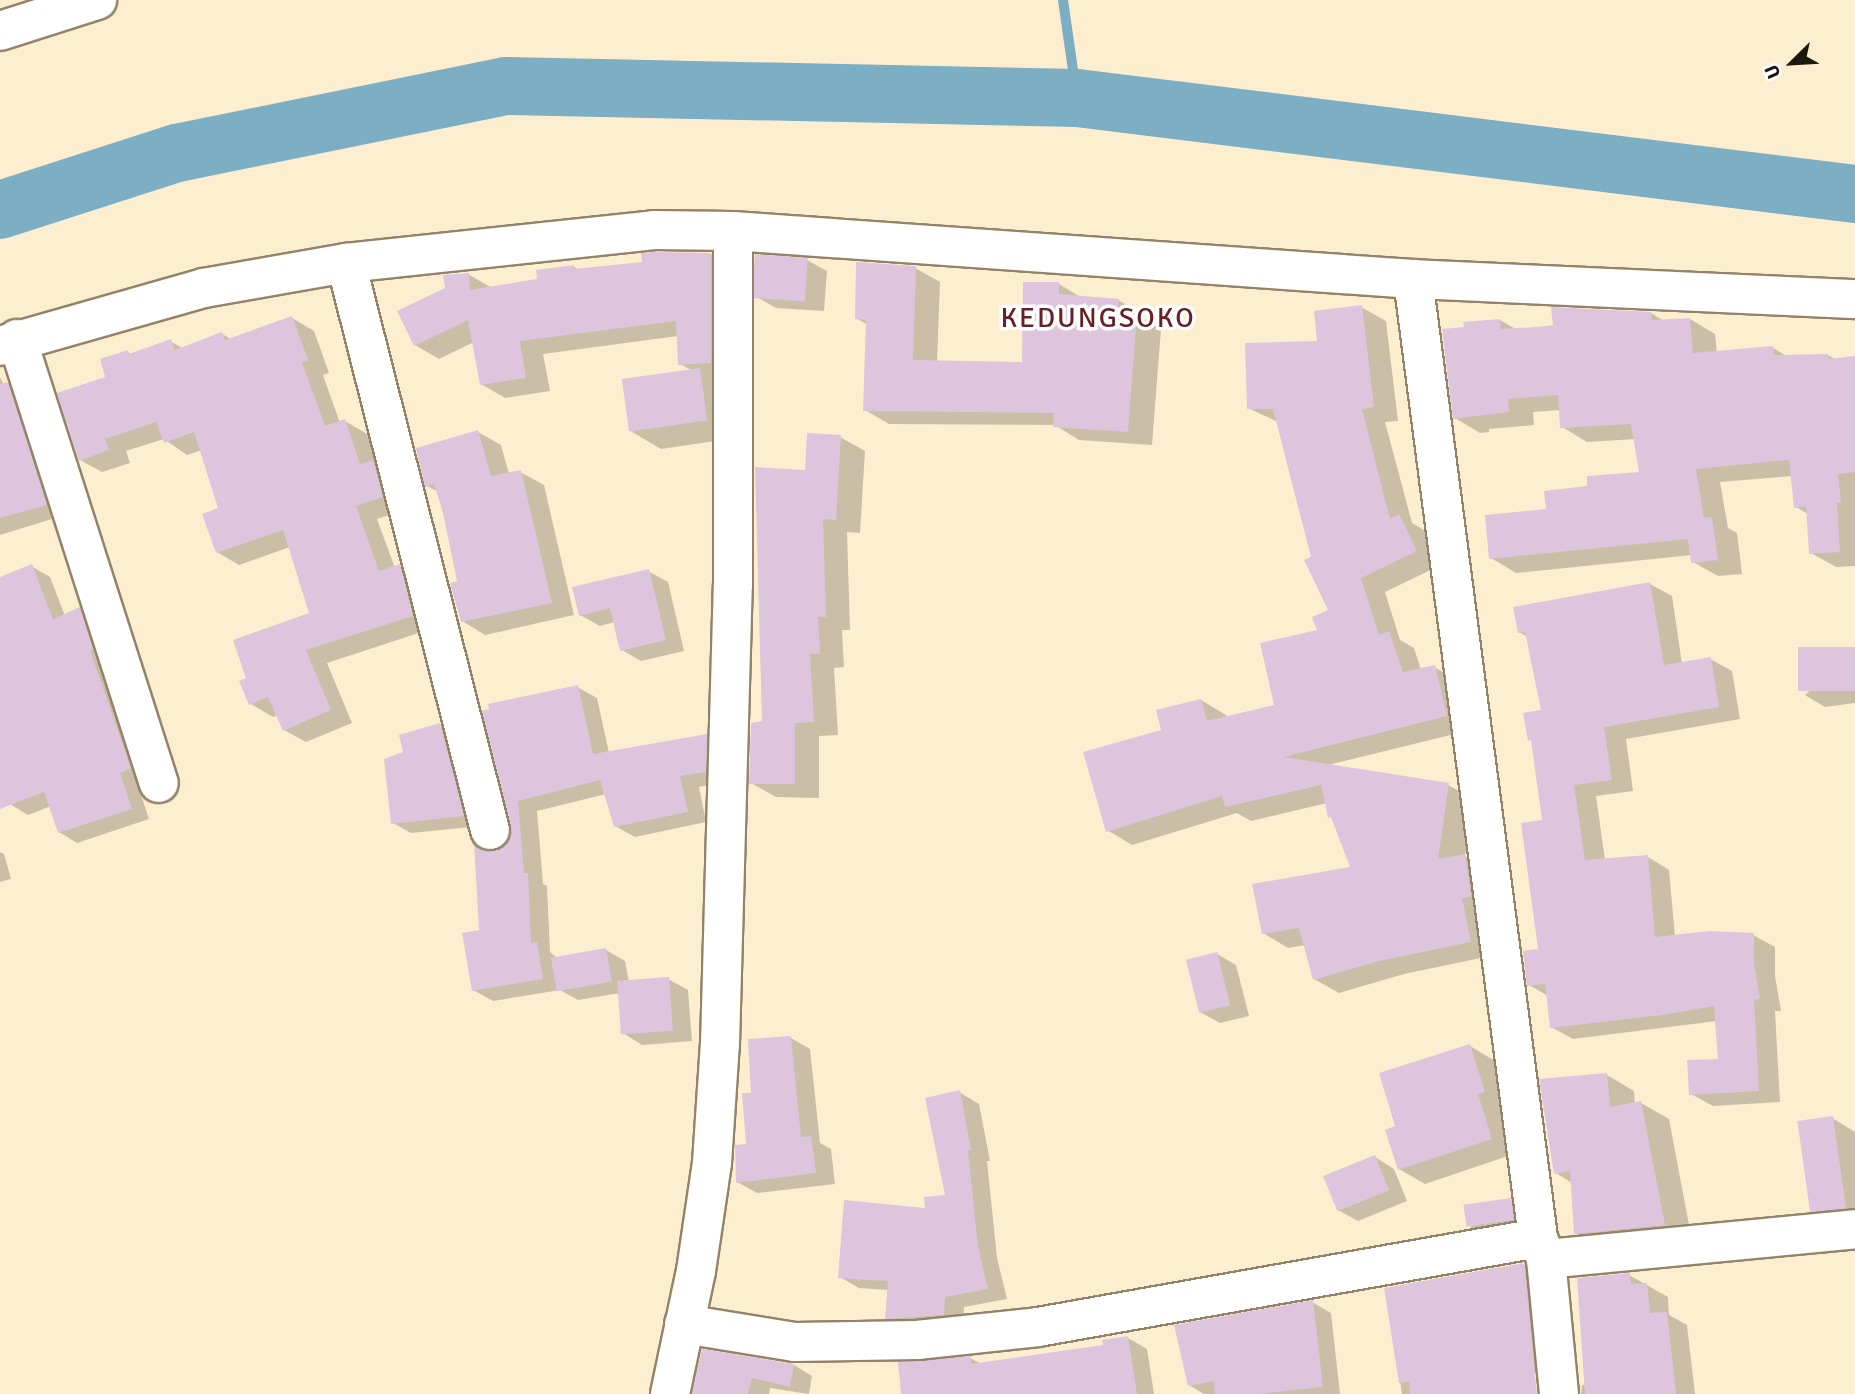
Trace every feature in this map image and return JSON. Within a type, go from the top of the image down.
[{"type":"street","points":[[0,31],[97,0]]},
{"type":"street","points":[[159,783],[8,343],[204,289],[346,263],[654,230],[733,231],[1413,279],[1855,299]]},
{"type":"street","points":[[670,1394],[712,1163],[720,1045],[733,585],[733,231]]},
{"type":"street","points":[[346,263],[490,830]]},
{"type":"street","points":[[1413,279],[1559,1394]]},
{"type":"street","points":[[684,1324],[795,1342],[917,1340],[1038,1327],[1542,1248],[1855,1229]]},
{"type":"building","points":[[641,253],[711,253],[711,363],[678,365],[676,321],[520,341],[526,378],[480,385],[468,320],[414,346],[397,311],[445,288],[443,275],[469,273],[470,290],[537,279],[536,270],[574,265],[574,269],[642,262]]},
{"type":"building","points":[[755,254],[808,258],[805,302],[752,298]]},
{"type":"building","points":[[856,262],[916,266],[913,360],[1022,362],[1023,282],[1059,282],[1059,294],[1119,299],[1118,311],[1137,313],[1128,432],[1053,427],[1054,413],[863,411],[866,320],[855,319]]},
{"type":"building","points":[[1362,305],[1374,407],[1362,409],[1390,519],[1399,514],[1417,551],[1361,578],[1379,635],[1389,631],[1403,672],[1435,665],[1447,716],[1284,757],[1449,783],[1438,859],[1465,854],[1471,897],[1462,898],[1471,942],[1379,961],[1313,980],[1299,928],[1262,934],[1252,884],[1350,867],[1331,817],[1328,818],[1321,785],[1225,807],[1222,796],[1106,832],[1083,752],[1161,730],[1156,710],[1201,699],[1207,721],[1274,705],[1260,643],[1317,630],[1312,617],[1328,610],[1304,560],[1311,557],[1273,409],[1247,409],[1245,343],[1317,341],[1314,311]]},
{"type":"building","points":[[1551,307],[1651,312],[1652,320],[1690,318],[1693,353],[1773,346],[1774,355],[1828,354],[1829,359],[1855,356],[1855,472],[1838,474],[1841,503],[1837,503],[1840,552],[1809,554],[1806,506],[1794,508],[1789,460],[1696,469],[1704,518],[1712,517],[1718,560],[1691,563],[1688,539],[1489,559],[1485,515],[1546,509],[1544,491],[1587,486],[1587,476],[1639,472],[1631,424],[1560,428],[1558,395],[1508,399],[1509,412],[1453,419],[1442,329],[1464,327],[1463,322],[1500,319],[1501,329],[1553,326]]},
{"type":"building","points":[[292,316],[308,360],[302,362],[325,426],[345,419],[360,464],[373,460],[383,497],[356,506],[379,571],[400,564],[413,616],[306,650],[331,710],[283,731],[268,697],[249,705],[239,681],[246,678],[233,640],[309,613],[283,530],[216,553],[202,514],[218,508],[194,432],[164,443],[156,422],[105,439],[109,450],[79,461],[57,393],[105,377],[100,359],[128,350],[129,354],[171,339],[175,350],[222,332],[225,340]]},
{"type":"building","points":[[700,368],[707,420],[629,431],[622,379]]},
{"type":"building","points":[[8,382],[47,505],[0,518],[0,384]]},
{"type":"building","points":[[478,430],[491,476],[521,470],[552,603],[461,622],[450,583],[457,581],[443,513],[434,484],[425,487],[416,448]]},
{"type":"building","points":[[807,433],[841,435],[836,520],[823,519],[826,617],[818,617],[820,654],[810,654],[814,722],[795,723],[795,784],[749,784],[751,723],[762,721],[755,467],[805,470]]},
{"type":"building","points":[[32,564],[53,619],[80,607],[93,650],[90,651],[131,768],[120,773],[132,809],[58,833],[44,792],[0,809],[0,577]]},
{"type":"building","points":[[649,569],[666,640],[620,651],[610,608],[579,616],[572,587]]},
{"type":"building","points":[[1650,582],[1664,665],[1711,657],[1719,707],[1604,727],[1612,780],[1574,785],[1585,860],[1648,855],[1655,937],[1710,931],[1754,933],[1754,963],[1760,999],[1754,1000],[1759,1091],[1689,1095],[1687,1060],[1718,1059],[1714,1006],[1550,1028],[1545,984],[1527,986],[1523,951],[1538,949],[1521,823],[1542,820],[1531,740],[1528,741],[1523,713],[1541,710],[1525,632],[1518,633],[1513,607]]},
{"type":"building","points":[[1798,647],[1855,647],[1855,691],[1798,691]]},
{"type":"building","points":[[578,685],[593,754],[707,734],[706,772],[680,776],[688,812],[614,827],[600,780],[518,801],[524,873],[528,873],[531,943],[537,942],[543,979],[472,991],[462,933],[479,930],[474,844],[483,851],[495,851],[505,846],[511,835],[511,825],[482,711],[489,709],[488,704]]},
{"type":"building","points":[[440,723],[464,816],[391,824],[384,759],[403,752],[399,735]]},
{"type":"building","points":[[606,948],[612,981],[557,991],[551,958]]},
{"type":"building","points":[[1217,952],[1230,1005],[1199,1013],[1186,960]]},
{"type":"building","points":[[669,977],[673,1031],[621,1034],[617,981]]},
{"type":"building","points":[[791,1036],[801,1137],[811,1136],[816,1173],[736,1183],[735,1145],[746,1144],[742,1093],[751,1093],[748,1039]]},
{"type":"building","points":[[1470,1044],[1485,1092],[1478,1094],[1492,1139],[1398,1170],[1385,1130],[1395,1126],[1379,1073]]},
{"type":"building","points":[[1607,1073],[1610,1107],[1641,1101],[1665,1225],[1574,1234],[1570,1171],[1554,1174],[1539,1079]]},
{"type":"building","points":[[960,1090],[971,1150],[968,1151],[978,1246],[988,1289],[945,1297],[944,1315],[885,1319],[888,1281],[838,1278],[844,1200],[925,1208],[924,1197],[945,1195],[925,1098]]},
{"type":"building","points":[[1833,1116],[1846,1208],[1810,1213],[1797,1121]]},
{"type":"building","points":[[1375,1155],[1389,1190],[1337,1211],[1323,1176]]},
{"type":"building","points":[[1511,1198],[1514,1220],[1467,1226],[1463,1205]]},
{"type":"building","points":[[1524,1263],[1537,1394],[1410,1394],[1409,1382],[1399,1383],[1384,1288]]},
{"type":"building","points":[[1630,1273],[1631,1284],[1647,1283],[1650,1313],[1667,1312],[1676,1394],[1585,1394],[1577,1278]]},
{"type":"building","points":[[1313,1300],[1323,1387],[1259,1394],[1215,1394],[1214,1381],[1188,1386],[1174,1325]]},
{"type":"building","points":[[1128,1336],[1137,1394],[901,1394],[898,1362],[971,1356],[971,1364],[1103,1345],[1102,1340]]},
{"type":"building","points":[[702,1349],[794,1364],[790,1387],[752,1378],[748,1394],[692,1394]]},
{"type":"waterway","points":[[1063,0],[1077,98]]},
{"type":"waterway","points":[[0,210],[177,153],[506,86],[1077,98],[1855,194]]},
{"type":"district","name":"KEDUNGSOKO","points":[[1098,318]]}]
